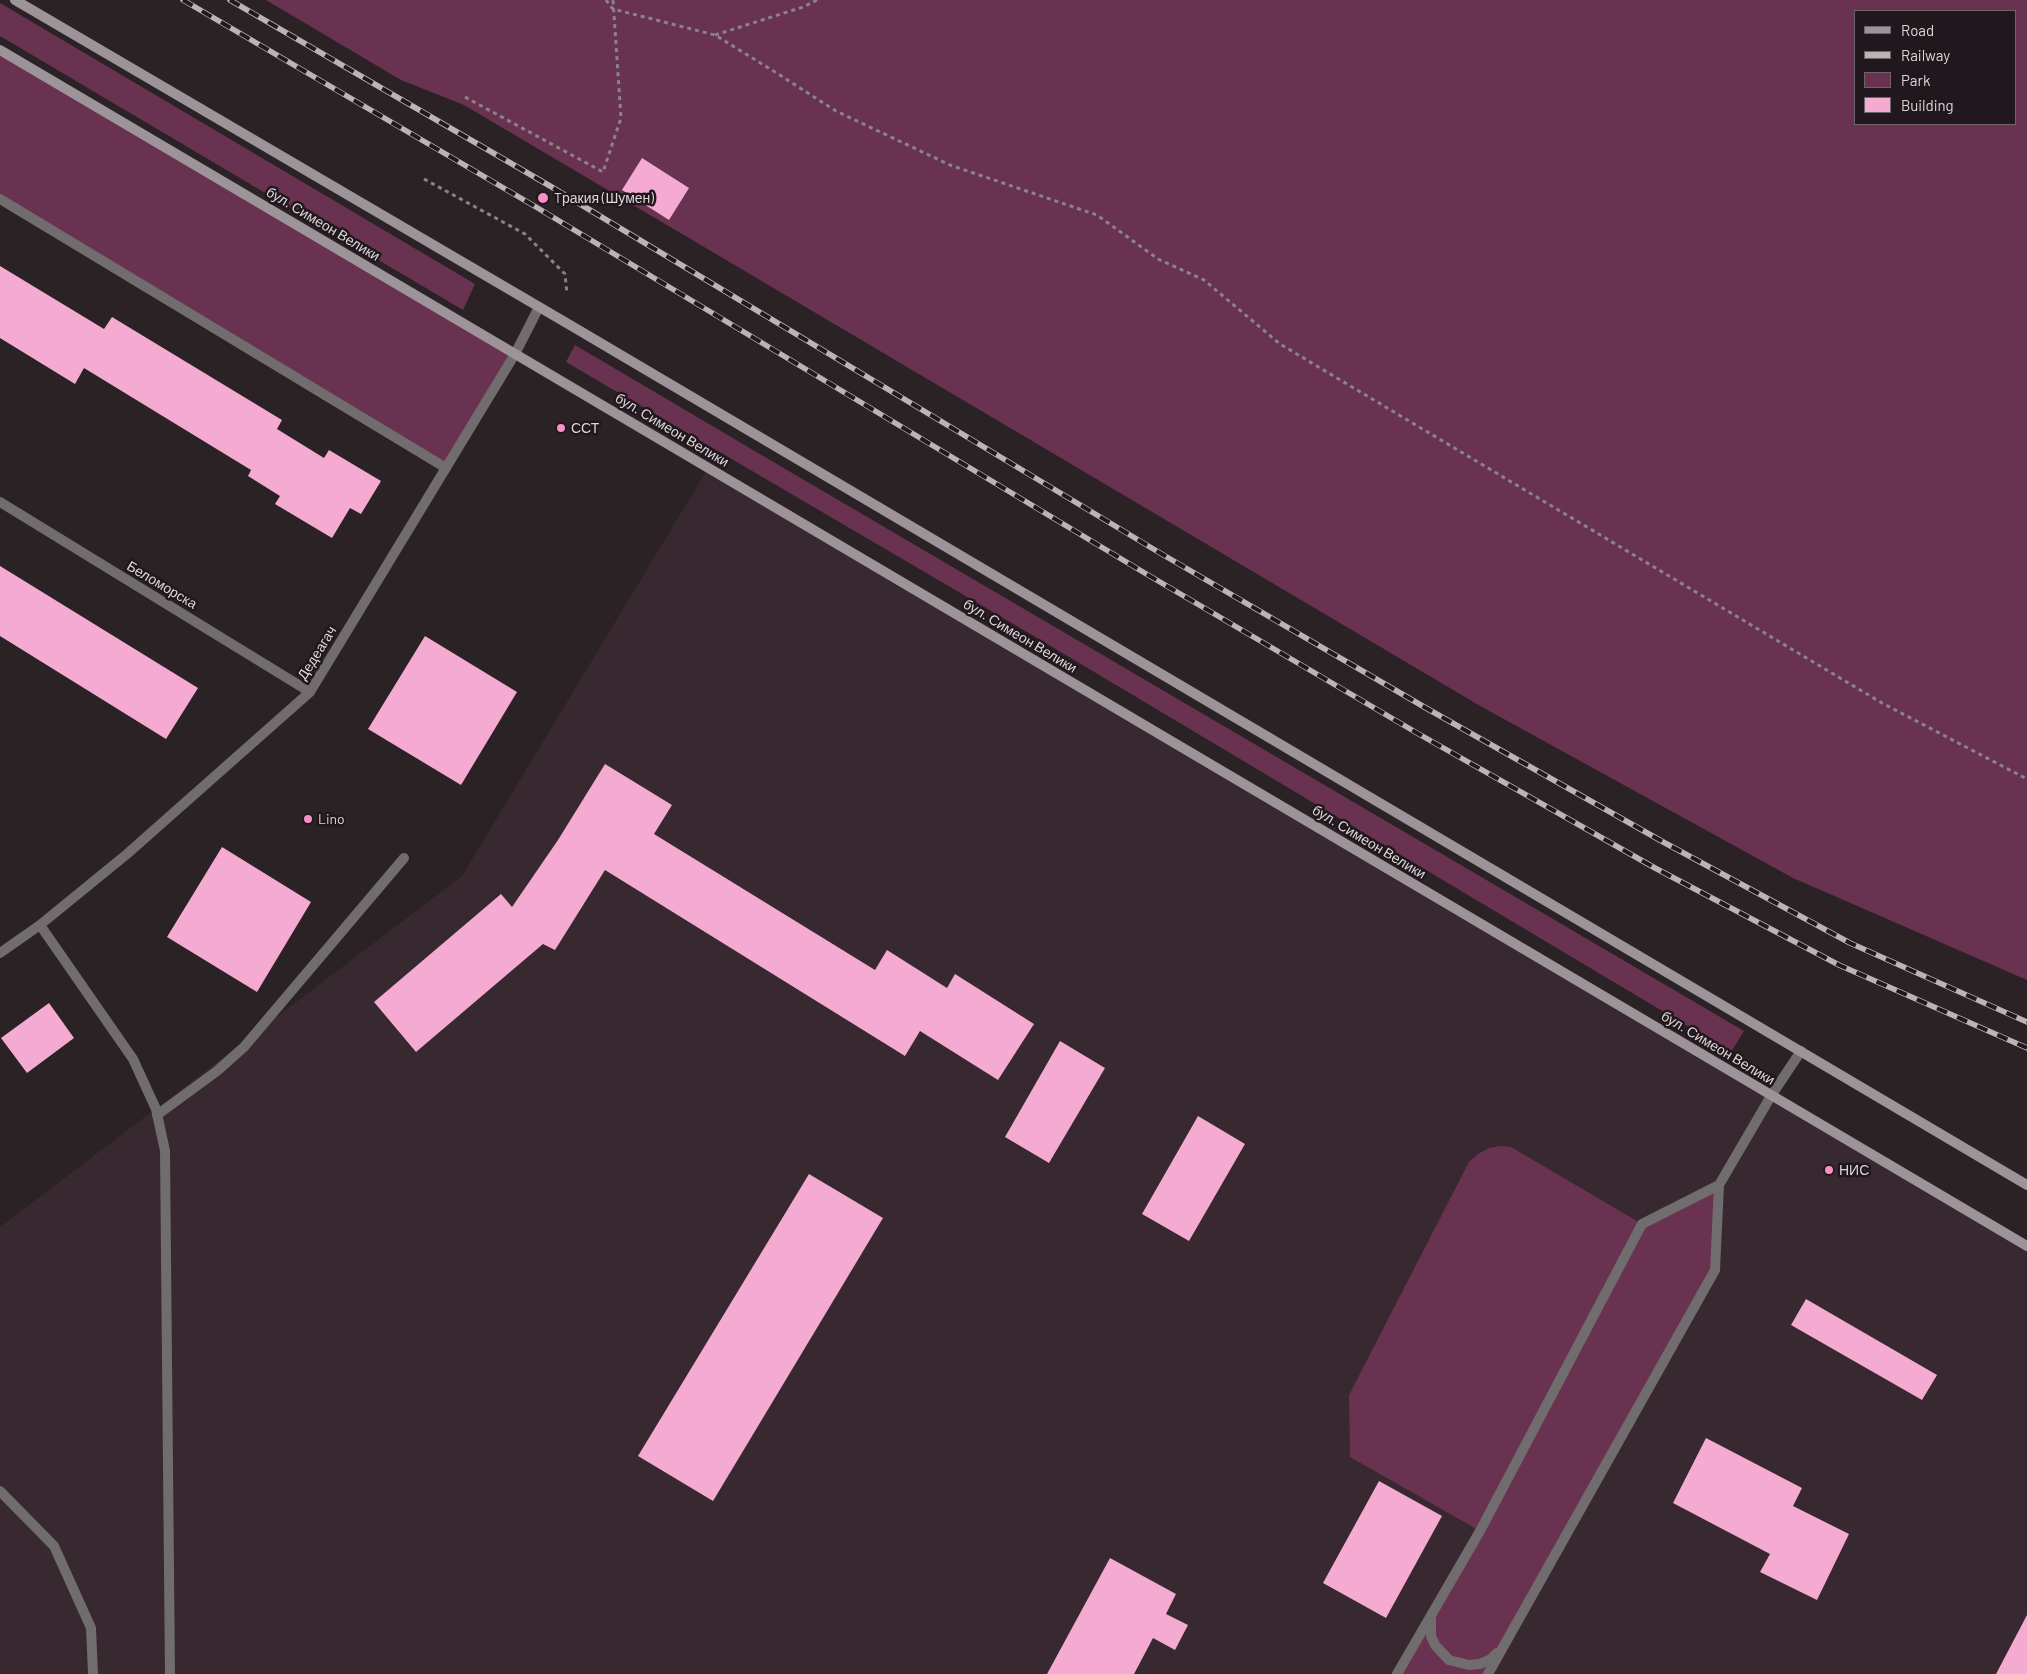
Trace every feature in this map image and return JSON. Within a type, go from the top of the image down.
[{"type":"main road","points":[[15,0],[570,325],[2027,1185]]},
{"type":"main road","name":"бул. Симеон Велики","points":[[0,50],[2027,1246]]},
{"type":"street","points":[[0,199],[446,468]]},
{"type":"street","name":"Дедеагач","points":[[0,953],[40,925],[127,854],[310,692],[515,354],[539,307]]},
{"type":"street","name":"Беломорска","points":[[0,502],[310,692]]},
{"type":"street","points":[[157,1115],[217,1072],[244,1047],[404,858]]},
{"type":"street","points":[[40,925],[133,1058],[157,1115],[165,1150],[170,1674]]},
{"type":"street","points":[[1488,1674],[1715,1270],[1719,1185],[1771,1096],[1801,1051]]},
{"type":"street","points":[[1397,1674],[1480,1531],[1642,1224],[1719,1185]]},
{"type":"street","points":[[0,1491],[54,1546],[91,1628],[93,1674]]},
{"type":"street","points":[[1431,1615],[1431,1636],[1435,1645],[1450,1660],[1469,1665],[1480,1664],[1491,1659],[1500,1651]]},
{"type":"path","points":[[606,0],[613,9],[715,35],[836,111],[950,165],[1097,214],[1158,259],[1204,280],[1280,344],[1882,703],[2027,779]]},
{"type":"path","points":[[465,97],[603,172],[621,118],[612,0]]},
{"type":"path","points":[[715,35],[803,7],[817,0]]},
{"type":"path","points":[[424,179],[525,234],[565,274],[570,325]]},
{"type":"shaded area","points":[[708,468],[2027,1246],[2027,1674],[0,1674],[0,1227],[462,876]]},
{"type":"green space","points":[[266,0],[2027,0],[2027,980],[1793,878],[1482,707],[464,105],[401,80]]},
{"type":"green space","points":[[0,3],[475,284],[463,310],[0,36]]},
{"type":"green space","points":[[0,50],[515,354],[446,468],[0,199]]},
{"type":"green space","points":[[575,345],[1744,1031],[1731,1052],[1039,639],[566,362]]},
{"type":"green space","points":[[1511,1147],[1642,1224],[1719,1185],[1715,1270],[1488,1674],[1397,1674],[1480,1531],[1350,1457],[1349,1395],[1469,1162],[1489,1148]]},
{"type":"building","points":[[642,158],[689,188],[669,220],[622,190]]},
{"type":"building","points":[[0,266],[104,329],[112,317],[282,420],[277,429],[324,458],[329,450],[381,481],[361,514],[350,508],[332,538],[275,504],[280,496],[248,476],[251,470],[84,368],[75,384],[0,338]]},
{"type":"building","points":[[0,566],[198,688],[166,739],[0,636]]},
{"type":"building","points":[[425,636],[517,692],[461,785],[368,729]]},
{"type":"building","points":[[605,764],[672,805],[654,834],[875,970],[887,950],[947,988],[955,974],[1034,1024],[998,1080],[920,1031],[905,1056],[605,870],[555,950],[543,944],[416,1052],[374,1002],[501,894],[512,907],[558,840]]},
{"type":"building","points":[[222,847],[311,902],[257,992],[167,937]]},
{"type":"building","points":[[49,1003],[74,1038],[27,1073],[1,1038]]},
{"type":"building","points":[[1060,1041],[1105,1068],[1049,1163],[1005,1137]]},
{"type":"building","points":[[1198,1116],[1245,1144],[1189,1241],[1142,1214]]},
{"type":"building","points":[[809,1174],[883,1218],[713,1501],[638,1456]]},
{"type":"building","points":[[1806,1299],[1937,1375],[1922,1400],[1791,1325]]},
{"type":"building","points":[[1706,1438],[1802,1488],[1793,1506],[1849,1534],[1817,1600],[1760,1572],[1770,1554],[1673,1503]]},
{"type":"building","points":[[1379,1481],[1442,1516],[1386,1618],[1323,1583]]},
{"type":"building","points":[[1110,1558],[1176,1594],[1166,1614],[1188,1625],[1175,1650],[1153,1638],[1134,1674],[1047,1674]]},
{"type":"building","points":[[2027,1615],[2027,1674],[1996,1674]]},
{"type":"railway","points":[[183,0],[536,207],[1143,572],[1417,733],[1655,868],[1839,965],[2027,1048]]},
{"type":"railway","points":[[230,0],[550,186],[1160,553],[1426,708],[1665,843],[1850,943],[2027,1022]]},
{"type":"place","name":"Tракия (Шумен)","points":[[543,198]]},
{"type":"place","name":"ССТ","points":[[561,428]]},
{"type":"place","name":"Lino","points":[[308,819]]},
{"type":"place","name":"НИС","points":[[1829,1170]]}]
